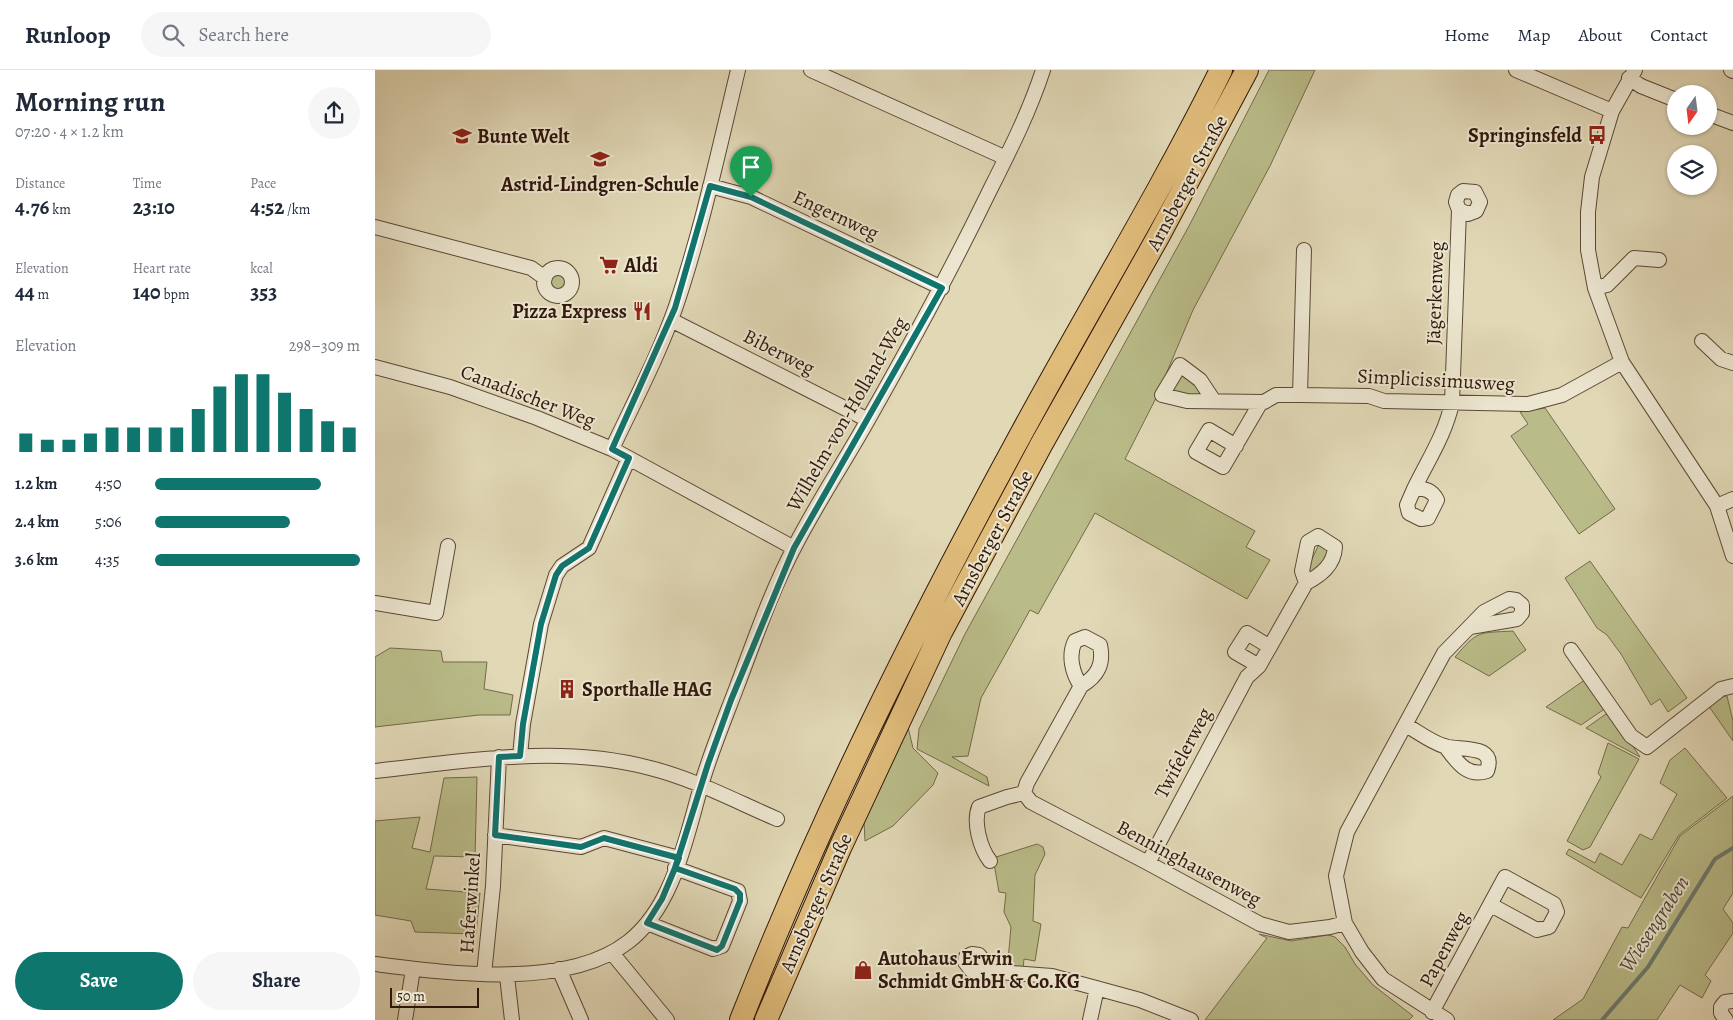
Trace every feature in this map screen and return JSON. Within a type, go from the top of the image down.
[{"type":"main road","name":"Arnsberger Straße","points":[[741,1020],[809,860],[921,623],[1021,435],[1137,228],[1221,70]]},
{"type":"main road","name":"Arnsberger Straße","points":[[767,1020],[840,848],[941,632],[1041,445],[1158,237],[1247,70]]},
{"type":"street","points":[[612,449],[671,320],[710,186],[738,70]]},
{"type":"street","points":[[811,70],[1006,158]]},
{"type":"street","name":"Wilhelm-von-Holland-Weg","points":[[375,964],[413,969],[507,976],[559,969],[612,953],[627,943],[647,923],[662,899],[677,863],[701,785],[738,684],[794,548],[942,288],[1006,158],[1043,70]]},
{"type":"street","points":[[1516,70],[1612,111]]},
{"type":"street","points":[[1667,96],[1641,86],[1632,74],[1612,111],[1592,177],[1587,212],[1588,250],[1595,288],[1621,362],[1717,506],[1733,556]]},
{"type":"street","points":[[1717,117],[1733,124]]},
{"type":"street","name":"Engernweg","points":[[710,186],[751,197],[942,288]]},
{"type":"street","name":"Jägerkenweg","points":[[1414,489],[1438,446],[1448,420],[1452,402],[1459,210]]},
{"type":"street","points":[[375,227],[531,268],[545,278]]},
{"type":"street","points":[[1300,395],[1304,250]]},
{"type":"street","points":[[1595,288],[1607,285],[1635,258],[1659,260]]},
{"type":"street","name":"Biberweg","points":[[671,320],[868,420]]},
{"type":"street","points":[[1702,341],[1721,359],[1733,363]]},
{"type":"street","name":"Simplicissimusweg","points":[[1214,401],[1261,402],[1276,395],[1300,395],[1369,396],[1384,401],[1528,404],[1562,395],[1621,362]]},
{"type":"street","name":"Canadischer Weg","points":[[375,366],[450,387],[537,418],[612,449],[794,548]]},
{"type":"street","points":[[1235,446],[1261,402]]},
{"type":"street","points":[[520,756],[523,724],[541,624],[556,575],[562,566],[589,548],[629,458]]},
{"type":"street","points":[[1717,506],[1733,499]]},
{"type":"street","points":[[375,603],[436,613],[448,546]]},
{"type":"street","name":"Twifelerweg","points":[[1149,862],[1226,713],[1247,677],[1259,666],[1306,583]]},
{"type":"street","points":[[1447,1020],[1383,979],[1362,952],[1345,923],[1336,876],[1347,832],[1444,653],[1470,627]]},
{"type":"street","points":[[1259,666],[1235,652],[1247,633],[1270,647]]},
{"type":"street","points":[[1571,650],[1631,736],[1647,746],[1721,688],[1733,686]]},
{"type":"street","points":[[990,861],[984,853],[976,816],[979,807],[1024,793],[1027,783],[1081,686]]},
{"type":"street","points":[[1406,725],[1445,746]]},
{"type":"street","points":[[375,772],[499,757],[572,756],[616,760],[662,771],[701,785],[777,820]]},
{"type":"street","name":"Haferwinkel","points":[[484,974],[493,886],[499,757]]},
{"type":"street","name":"Benninghausenweg","points":[[1024,793],[1031,802],[1149,862],[1260,924],[1289,932],[1330,927],[1345,923]]},
{"type":"street","name":"Haferwinkel","points":[[495,835],[581,847],[604,838],[677,863],[738,891],[740,901],[722,946],[713,949],[647,923]]},
{"type":"street","name":"Papenweg","points":[[1432,1012],[1505,877],[1554,904],[1557,912],[1549,927],[1537,930],[1491,905]]},
{"type":"street","points":[[612,953],[667,1020]]},
{"type":"street","points":[[405,1020],[413,969]]},
{"type":"street","points":[[559,969],[581,1020]]},
{"type":"street","points":[[976,971],[1052,976],[1140,1000],[1191,1020]]},
{"type":"street","points":[[507,976],[512,1020]]},
{"type":"street","points":[[1090,1020],[1097,988]]},
{"type":"street","points":[[1726,1020],[1721,1013],[1721,1008],[1725,1002],[1733,1001]]},
{"type":"green space","points":[[1269,70],[1315,70],[1270,166],[1193,310],[1156,398],[1125,459],[1255,531],[1246,547],[1270,560],[1247,599],[1095,513],[1038,614],[1030,610],[981,698],[968,756],[952,757],[987,777],[989,786],[917,749],[919,729],[965,634],[1189,226]]},
{"type":"green space","points":[[558,272],[565,275],[568,282],[565,289],[558,292],[551,289],[548,282],[551,275]]},
{"type":"green space","points":[[1180,373],[1196,384],[1202,396],[1192,397],[1173,391]]},
{"type":"green space","points":[[1545,408],[1615,509],[1579,534],[1511,436],[1528,424],[1520,412]]},
{"type":"green space","points":[[1319,544],[1329,550],[1317,572],[1312,576],[1307,570]]},
{"type":"green space","points":[[1590,561],[1687,698],[1668,712],[1660,699],[1651,705],[1621,654],[1607,635],[1597,628],[1565,578]]},
{"type":"green space","points":[[1513,631],[1526,650],[1489,676],[1455,657],[1474,637],[1485,633]]},
{"type":"green space","points":[[390,648],[441,651],[443,662],[487,662],[484,689],[513,695],[510,715],[479,715],[375,727],[375,657]]},
{"type":"green space","points":[[1586,679],[1605,707],[1603,710],[1581,725],[1546,707]]},
{"type":"green space","points":[[1727,696],[1733,721],[1733,741],[1708,705],[1719,697]]},
{"type":"green space","points":[[1606,714],[1613,716],[1640,757],[1586,728]]},
{"type":"green space","points":[[908,727],[913,748],[938,773],[933,785],[893,826],[865,841],[864,821]]},
{"type":"green space","points":[[1608,743],[1639,759],[1590,847],[1583,850],[1567,841],[1601,777],[1598,773]]},
{"type":"green space","points":[[1685,748],[1727,798],[1679,835],[1641,898],[1566,854],[1569,849],[1595,863],[1600,853],[1622,865],[1640,834],[1652,840],[1677,794],[1660,783],[1670,760]]},
{"type":"green space","points":[[477,777],[475,857],[434,856],[426,889],[480,893],[476,934],[415,932],[411,921],[375,915],[375,821],[420,817],[412,848],[430,852],[444,778]]},
{"type":"green space","points":[[1733,796],[1733,893],[1723,909],[1733,923],[1733,933],[1705,975],[1711,981],[1702,998],[1680,985],[1657,1020],[1553,1020],[1583,999],[1622,927],[1628,928],[1680,836]]},
{"type":"green space","points":[[1037,844],[1043,847],[1045,854],[1035,875],[1033,921],[1041,924],[1035,961],[1024,959],[1023,969],[1007,971],[1011,927],[1004,912],[1006,893],[999,892],[993,858]]},
{"type":"green space","points":[[1259,934],[1291,941],[1328,935],[1335,937],[1345,947],[1355,964],[1373,985],[1413,1016],[1409,1020],[1205,1020],[1267,938]]},
{"type":"waterway","name":"Wiesengraben","points":[[1602,1020],[1648,967],[1715,859],[1733,848]]},
{"type":"place","name":"Springinsfeld","points":[[1597,135]]},
{"type":"place","name":"Bunte Welt","points":[[462,136]]},
{"type":"place","name":"Astrid-Lindgren-Schule","points":[[600,159]]},
{"type":"place","name":"Aldi","points":[[609,265]]},
{"type":"place","name":"Pizza Express","points":[[642,311]]},
{"type":"place","name":"Sporthalle HAG","points":[[567,689]]},
{"type":"place","name":"Autohaus Erwin Schmidt GmbH & Co.KG","points":[[863,970]]},
{"type":"route","points":[[751,197],[710,186],[675,308],[661,344],[612,449],[629,458],[589,548],[581,556],[562,566],[556,575],[551,590],[541,624],[523,724],[520,756],[499,757],[495,835],[581,847],[604,838],[679,858],[675,868],[735,889],[740,894],[740,901],[722,946],[717,950],[647,923],[662,899],[679,858],[701,785],[731,700],[794,548],[942,288],[751,197]]}]
